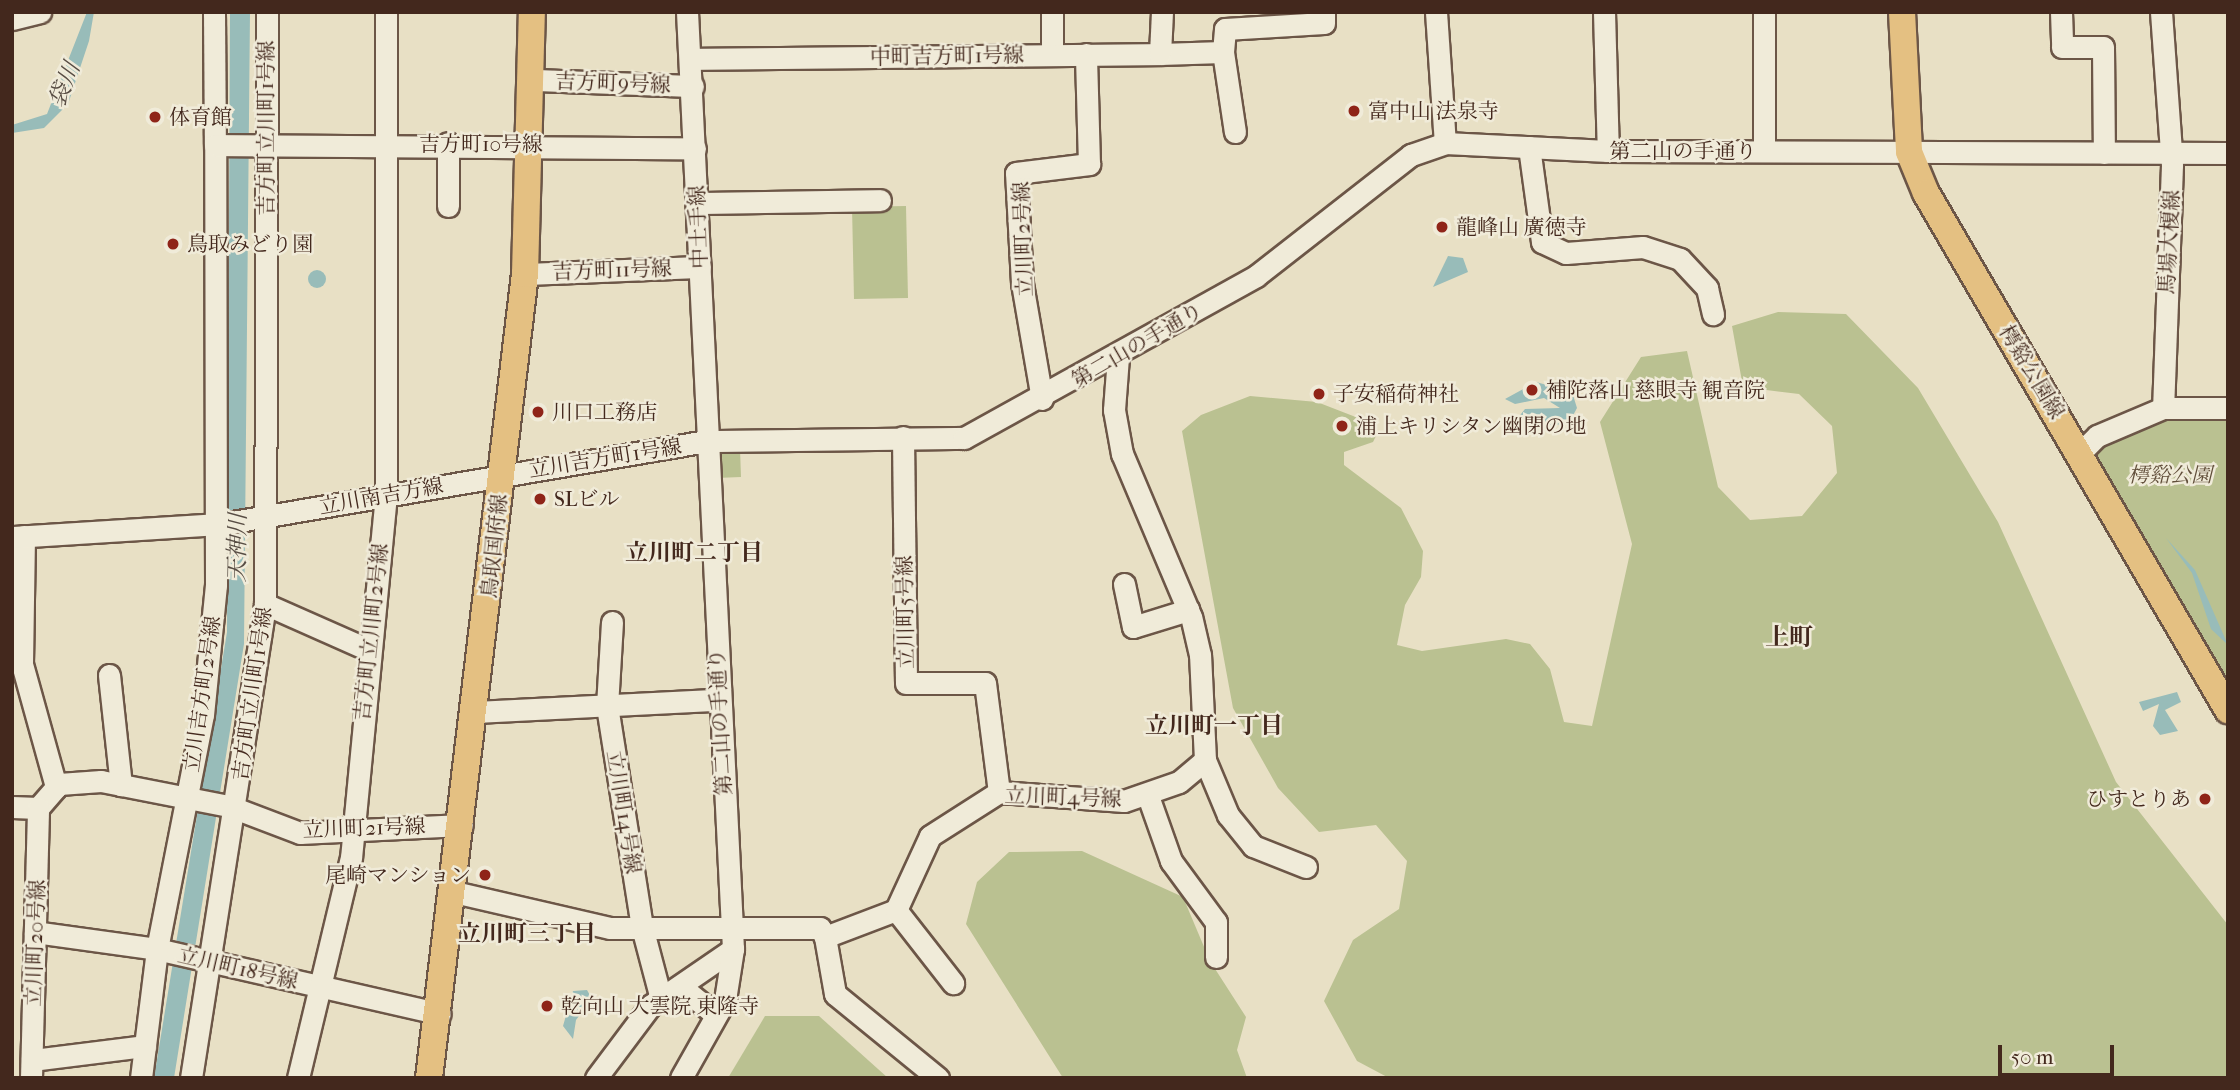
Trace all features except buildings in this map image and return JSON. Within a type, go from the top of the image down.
[{"type":"main road","name":"鳥取国府線","points":[[429,1078],[440,1014],[525,274],[533,144],[531,12]]},
{"type":"main road","name":"樗谿公園線","points":[[1902,12],[1909,152],[1926,193],[2228,710]]},
{"type":"street","points":[[12,19],[40,12]]},
{"type":"street","name":"立川吉方町2号線","points":[[141,1078],[203,715],[216,585],[219,145],[215,12]]},
{"type":"street","name":"吉方町立川町1号線","points":[[191,1078],[207,960],[265,604],[264,145],[267,12]]},
{"type":"street","name":"吉方町立川町2号線","points":[[298,1078],[351,859],[352,826],[386,495],[389,143],[386,12]]},
{"type":"street","name":"中土手線","points":[[687,12],[692,59],[707,441]]},
{"type":"street","points":[[1052,12],[1052,54]]},
{"type":"street","points":[[1160,54],[1162,12]]},
{"type":"street","points":[[1234,132],[1223,52],[1225,29],[1324,23],[1324,12]]},
{"type":"street","points":[[1436,12],[1445,143]]},
{"type":"street","points":[[1604,12],[1608,151]]},
{"type":"street","points":[[1764,12],[1764,151]]},
{"type":"street","points":[[2061,12],[2062,47],[2103,47],[2104,153]]},
{"type":"street","name":"馬場大榎線","points":[[2161,12],[2172,153],[2163,408]]},
{"type":"street","name":"中町吉方町1号線","points":[[692,59],[1223,52]]},
{"type":"street","name":"立川町2号線","points":[[1042,399],[1022,283],[1016,173],[1089,164],[1086,54]]},
{"type":"street","name":"吉方町9号線","points":[[534,79],[693,86]]},
{"type":"street","name":"吉方町10号線","points":[[219,145],[389,143],[695,148]]},
{"type":"street","name":"第二山の手通り","points":[[681,1078],[731,986],[733,949],[717,700],[707,441],[964,438],[1118,357],[1302,247],[1411,155],[1445,143],[1608,151],[2228,153]]},
{"type":"street","points":[[448,144],[448,206]]},
{"type":"street","points":[[1529,147],[1542,242],[1566,253],[1643,247],[1681,259],[1707,288],[1713,314]]},
{"type":"street","points":[[697,203],[880,200]]},
{"type":"street","name":"吉方町11号線","points":[[525,274],[700,267]]},
{"type":"street","points":[[1118,357],[1114,410],[1122,454],[1188,610],[1200,655],[1205,760],[1228,815],[1253,846],[1306,867]]},
{"type":"street","points":[[2078,455],[2097,436],[2163,408],[2228,408]]},
{"type":"street","name":"立川町5号線","points":[[903,437],[906,683],[985,683],[999,792]]},
{"type":"street","name":"立川吉方町1号線","points":[[502,474],[707,441]]},
{"type":"street","name":"立川南吉方線","points":[[218,524],[502,474]]},
{"type":"street","points":[[56,787],[22,664],[18,537],[218,524]]},
{"type":"street","points":[[1124,584],[1133,627],[1188,610]]},
{"type":"street","points":[[265,604],[369,650]]},
{"type":"street","name":"立川町14号線","points":[[612,622],[607,706],[642,927],[661,999]]},
{"type":"street","points":[[109,675],[121,785]]},
{"type":"street","points":[[476,712],[717,700]]},
{"type":"street","name":"立川町4号線","points":[[896,910],[930,836],[999,792],[1092,801],[1147,796],[1172,787],[1205,760]]},
{"type":"street","points":[[12,807],[38,808],[56,787],[84,781],[190,798]]},
{"type":"street","points":[[1147,796],[1171,861],[1216,922],[1216,957]]},
{"type":"street","name":"立川町21号線","points":[[190,798],[233,807],[300,833],[352,826],[462,825]]},
{"type":"street","name":"立川町20号線","points":[[31,1069],[38,808]]},
{"type":"street","points":[[454,892],[533,905],[610,928],[820,928],[825,937],[835,994],[938,1078]]},
{"type":"street","points":[[825,937],[896,910],[953,982]]},
{"type":"street","name":"立川町18号線","points":[[35,932],[161,950],[440,1014]]},
{"type":"street","points":[[596,1078],[636,1020],[661,999],[733,949]]},
{"type":"street","points":[[680,986],[716,1015]]},
{"type":"street","points":[[31,1069],[145,1046]]},
{"type":"green space","points":[[906,206],[908,298],[854,299],[852,207]]},
{"type":"green space","points":[[1778,312],[1846,314],[1918,388],[1998,522],[2116,782],[2228,925],[2228,1078],[1389,1078],[1357,1061],[1324,1001],[1353,940],[1399,909],[1407,861],[1376,825],[1319,832],[1278,788],[1233,708],[1182,431],[1201,415],[1250,396],[1317,402],[1366,421],[1378,432],[1373,442],[1344,452],[1344,465],[1401,508],[1423,551],[1421,577],[1405,605],[1397,645],[1422,651],[1506,639],[1530,644],[1550,669],[1564,722],[1592,726],[1632,544],[1600,422],[1641,357],[1687,351],[1718,487],[1750,520],[1802,516],[1837,473],[1832,426],[1799,394],[1743,387],[1732,326]]},
{"type":"green space","name":"樗谿公園","points":[[2166,412],[2228,412],[2228,695],[2091,454],[2099,442]]},
{"type":"green space","points":[[724,448],[740,448],[741,477],[716,478],[715,457]]},
{"type":"green space","points":[[1082,851],[1183,897],[1210,961],[1246,1017],[1237,1050],[1247,1078],[1063,1078],[966,924],[977,882],[1009,852]]},
{"type":"green space","points":[[765,1016],[819,1016],[888,1078],[728,1078]]},
{"type":"water","name":"袋川","points":[[87,12],[94,12],[89,41],[68,104],[44,128],[12,133],[12,125],[47,114]]},
{"type":"water","name":"天神川","points":[[230,12],[250,12],[244,644],[174,1078],[154,1078],[227,632]]},
{"type":"water","points":[[1448,256],[1463,258],[1468,272],[1433,287]]},
{"type":"water","points":[[317,270],[323,273],[326,279],[323,285],[317,288],[311,285],[308,279],[311,273]]},
{"type":"water","points":[[1536,382],[1572,392],[1577,408],[1569,423],[1547,426],[1517,419],[1525,409],[1560,408],[1544,398],[1515,404],[1505,399]]},
{"type":"water","points":[[2166,538],[2195,570],[2228,645],[2211,629],[2192,573]]},
{"type":"water","points":[[2177,692],[2181,702],[2165,710],[2178,731],[2160,735],[2153,726],[2159,704],[2143,711],[2139,702]]},
{"type":"water","points":[[587,990],[592,999],[576,1020],[573,1039],[563,1026],[573,991]]},
{"type":"place","name":"富中山 法泉寺","points":[[1354,111]]},
{"type":"place","name":"体育館","points":[[155,117]]},
{"type":"place","name":"龍峰山 廣徳寺","points":[[1442,227]]},
{"type":"place","name":"鳥取みどり園","points":[[173,244]]},
{"type":"place","name":"補陀落山 慈眼寺 観音院","points":[[1532,390]]},
{"type":"place","name":"子安稲荷神社","points":[[1319,394]]},
{"type":"place","name":"川口工務店","points":[[538,412]]},
{"type":"place","name":"浦上キリシタン幽閉の地","points":[[1342,426]]},
{"type":"place","name":"SLビル","points":[[540,499]]},
{"type":"place","name":"ひすとりあ","points":[[2205,799]]},
{"type":"place","name":"尾崎マンション","points":[[485,875]]},
{"type":"place","name":"乾向山 大雲院 東隆寺","points":[[547,1006]]},
{"type":"district","name":"立川町二丁目","points":[[694,553]]},
{"type":"district","name":"上町","points":[[1789,638]]},
{"type":"district","name":"立川町一丁目","points":[[1214,726]]},
{"type":"district","name":"立川町三丁目","points":[[527,934]]}]
